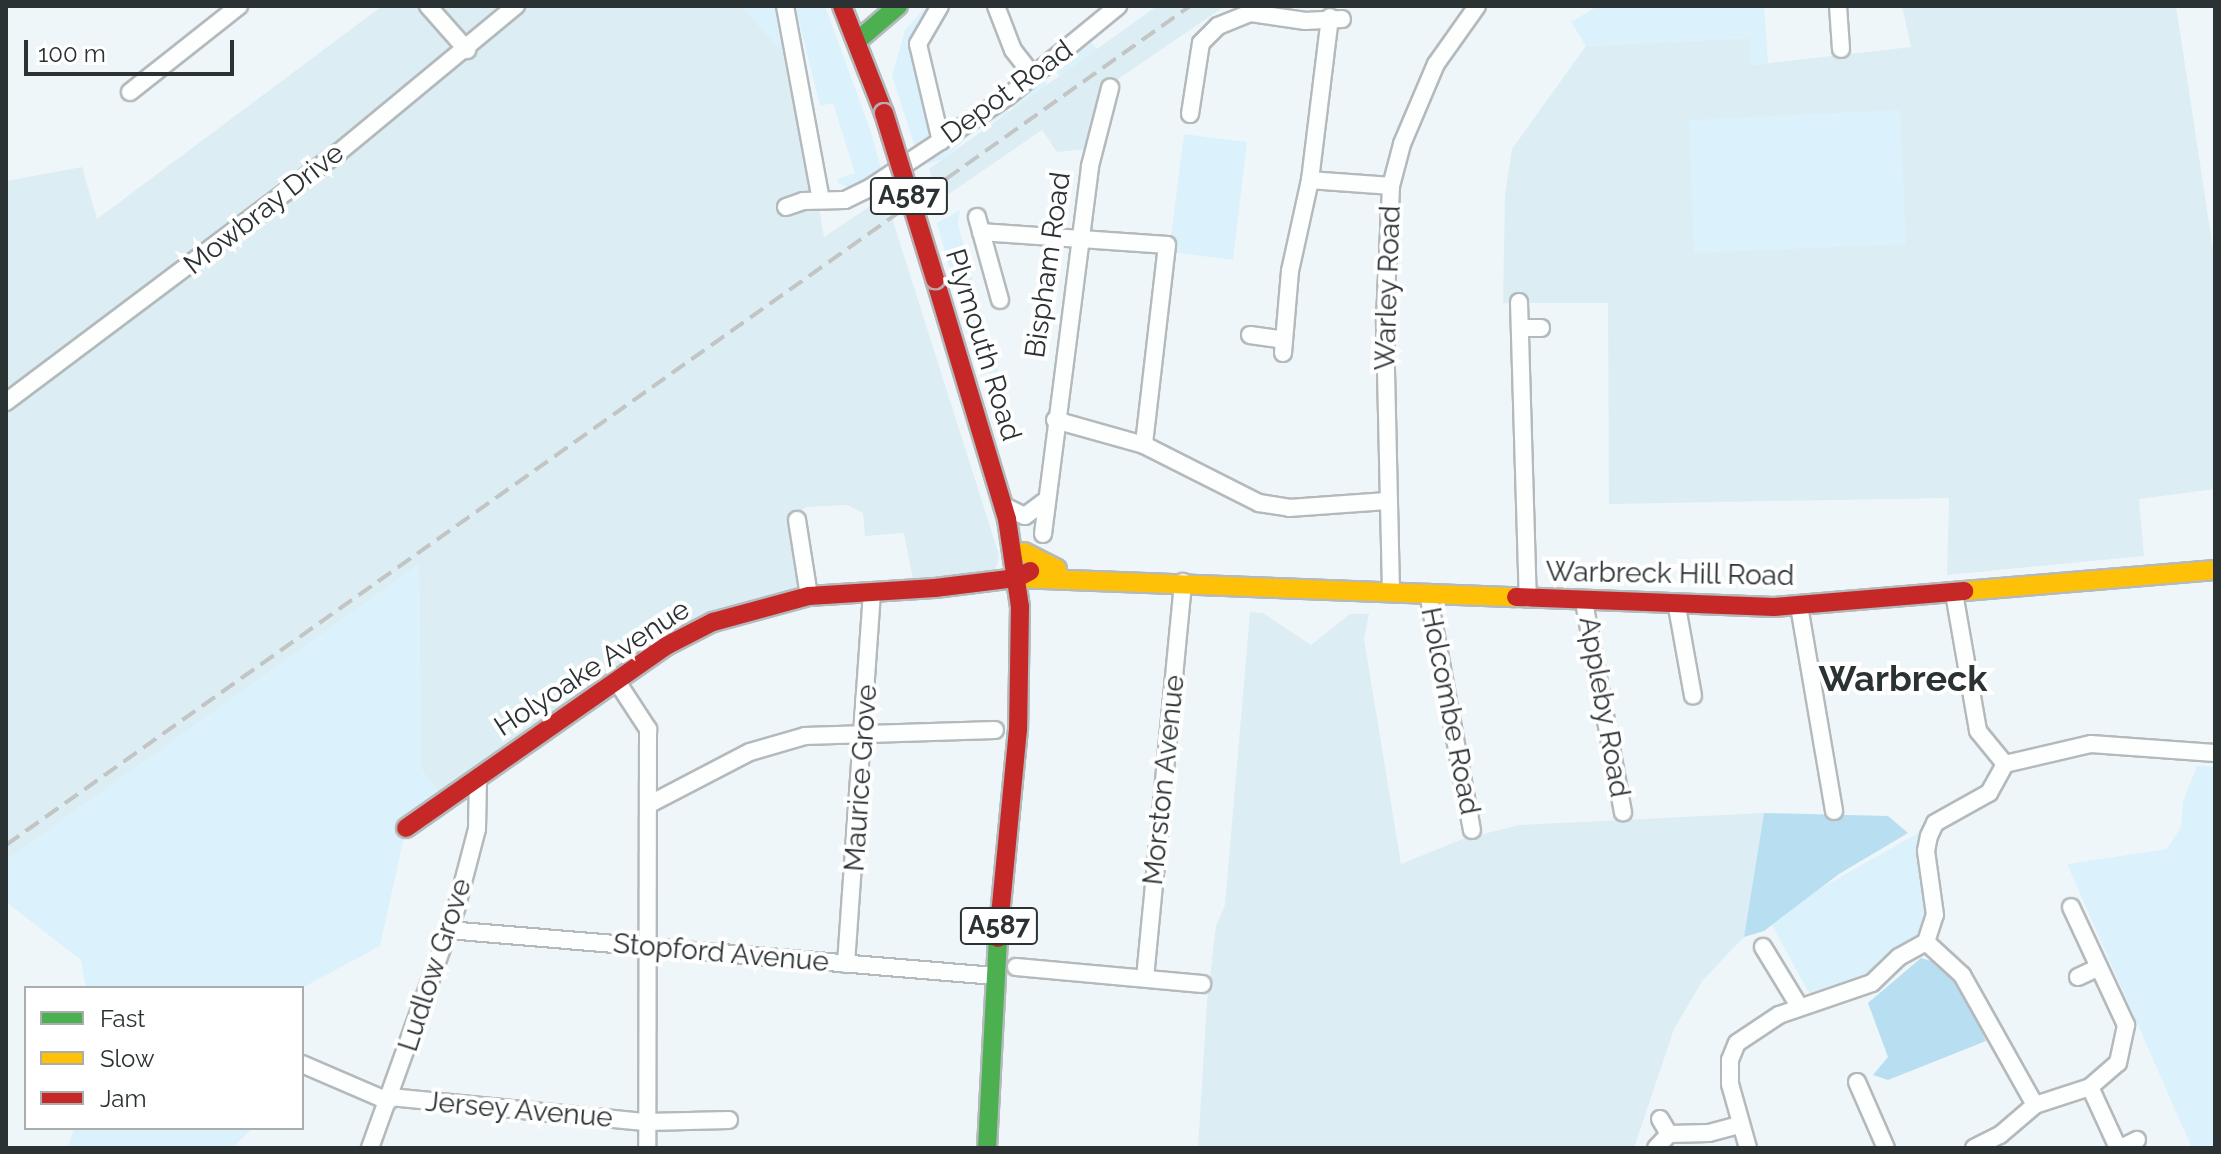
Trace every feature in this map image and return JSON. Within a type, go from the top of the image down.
[{"type":"main road","name":"Plymouth Road","points":[[842,6],[869,68],[884,113],[1004,512],[1028,577]]},
{"type":"main road","points":[[857,41],[882,23],[898,6]]},
{"type":"main road","points":[[869,68],[882,23]]},
{"type":"main road","name":"Plymouth Road","points":[[1004,512],[1024,552],[1028,577]]},
{"type":"main road","points":[[1024,552],[1057,569]]},
{"type":"main road","name":"Warbreck Hill Road","points":[[1028,577],[1057,569],[1123,580]]},
{"type":"main road","name":"Warbreck Hill Road","points":[[1028,577],[1391,591],[1677,607],[1799,606],[2215,570]]},
{"type":"main road","name":"Holyoake Avenue","points":[[406,828],[616,680],[712,622],[809,596],[872,593],[1028,577]]},
{"type":"main road","name":"A587","points":[[987,1148],[995,976],[1020,704],[1028,577]]},
{"type":"street","points":[[130,92],[239,6]]},
{"type":"street","points":[[428,6],[467,50]]},
{"type":"street","name":"Mowbray Drive","points":[[6,402],[467,50],[516,6]]},
{"type":"street","points":[[785,6],[821,200]]},
{"type":"street","points":[[940,6],[918,44],[941,141]]},
{"type":"street","points":[[996,6],[1013,50],[1031,73]]},
{"type":"street","name":"Depot Road","points":[[786,207],[821,200],[845,200],[868,189],[1007,97],[1031,73],[1098,27],[1118,6]]},
{"type":"street","name":"Warley Road","points":[[1391,591],[1385,269],[1391,186],[1402,144],[1436,64],[1477,6]]},
{"type":"street","points":[[1838,6],[1841,49]]},
{"type":"street","points":[[1190,114],[1196,60],[1207,34],[1253,10],[1305,21],[1336,18],[1310,180],[1294,244],[1284,346],[1250,335]]},
{"type":"street","points":[[1196,60],[1214,63]]},
{"type":"street","name":"Bispham Road","points":[[1043,534],[1055,420],[1090,166],[1110,88]]},
{"type":"street","points":[[1310,180],[1391,186]]},
{"type":"street","points":[[1000,300],[979,224],[1080,240],[1167,245],[1144,445]]},
{"type":"street","points":[[1519,302],[1528,599]]},
{"type":"street","points":[[1520,328],[1541,328]]},
{"type":"street","points":[[1055,420],[1144,445],[1259,503],[1289,508],[1387,501]]},
{"type":"street","points":[[1004,512],[1025,516],[1046,500]]},
{"type":"street","points":[[797,520],[809,596]]},
{"type":"street","name":"Morston Avenue","points":[[1145,978],[1183,582]]},
{"type":"street","name":"Maurice Grove","points":[[846,964],[866,733],[872,593]]},
{"type":"street","name":"Holcombe Road","points":[[1428,593],[1472,830]]},
{"type":"street","points":[[1954,593],[1978,731],[2005,764]]},
{"type":"street","name":"Appleby Road","points":[[1584,602],[1623,812]]},
{"type":"street","points":[[1799,606],[1834,811]]},
{"type":"street","points":[[1677,607],[1693,696]]},
{"type":"street","points":[[616,680],[648,729],[647,1148]]},
{"type":"street","points":[[648,805],[750,752],[805,736],[995,730]]},
{"type":"street","points":[[1748,1148],[1738,1125],[1730,1084],[1733,1050],[1751,1030],[1799,1006],[1872,983],[1899,957],[1926,942],[1935,915],[1929,836],[1935,823],[1989,793],[2005,764],[2091,744],[2215,753]]},
{"type":"street","name":"Ludlow Grove","points":[[370,1148],[448,930],[477,829],[478,777]]},
{"type":"street","points":[[1974,1148],[2000,1135],[2035,1105],[2090,1087],[2115,1069],[2127,1037],[2071,907]]},
{"type":"street","name":"Stopford Avenue","points":[[448,930],[995,976]]},
{"type":"street","points":[[1926,942],[1962,975],[2035,1105]]},
{"type":"street","points":[[1763,947],[1799,1006]]},
{"type":"street","points":[[1016,967],[1202,984]]},
{"type":"street","points":[[2078,977],[2099,967]]},
{"type":"street","name":"Jersey Avenue","points":[[304,1065],[389,1099],[647,1122],[729,1120]]},
{"type":"street","points":[[1857,1082],[1886,1148]]},
{"type":"street","points":[[2090,1087],[2120,1148],[2137,1140]]},
{"type":"street","points":[[1660,1119],[1669,1134]]},
{"type":"street","points":[[1656,1148],[1669,1134],[1709,1133],[1738,1125]]},
{"type":"shaded area","points":[[382,6],[785,6],[824,237],[885,196],[999,555],[997,565],[993,571],[915,590],[904,533],[865,536],[863,513],[847,505],[806,507],[796,515],[809,596],[715,621],[445,800],[421,769],[419,566],[6,861],[6,181],[82,167],[97,219]]},
{"type":"shaded area","points":[[740,6],[780,6],[789,43],[777,46]]},
{"type":"shaded area","points":[[795,6],[825,6],[870,129],[883,175],[854,189],[838,183],[837,179],[855,173],[833,103],[820,106]]},
{"type":"shaded area","points":[[927,6],[933,6],[911,46],[932,139],[916,151],[892,75],[905,30]]},
{"type":"shaded area","points":[[1157,6],[1225,6],[1102,90],[1087,149],[1057,152],[1042,130],[940,200],[929,169]]},
{"type":"shaded area","points":[[1598,6],[1764,6],[1768,63],[1751,65],[1749,38],[1586,46],[1571,22]]},
{"type":"shaded area","points":[[1902,6],[2176,6],[2215,262],[2215,489],[2139,499],[2144,556],[1947,575],[1949,498],[1609,504],[1608,303],[1503,303],[1505,194],[1512,149],[1586,46],[1750,38],[1752,65],[1911,47]]},
{"type":"shaded area","points":[[1092,43],[1097,49],[1059,76],[1054,69]]},
{"type":"shaded area","points":[[1043,77],[1047,84],[1013,109],[1012,99]]},
{"type":"shaded area","points":[[1003,105],[1009,112],[971,134],[944,159],[925,165]]},
{"type":"shaded area","points":[[1900,110],[1906,244],[1694,253],[1689,120]]},
{"type":"shaded area","points":[[1184,134],[1247,142],[1233,260],[1169,252]]},
{"type":"shaded area","points":[[960,210],[958,224],[998,372],[979,374],[937,223]]},
{"type":"shaded area","points":[[419,564],[421,769],[445,800],[406,828],[380,946],[304,987],[86,986],[81,960],[6,902],[6,860]]},
{"type":"shaded area","points":[[1250,612],[1263,613],[1311,645],[1350,614],[1369,614],[1364,639],[1401,864],[1460,840],[1519,825],[1764,813],[1744,937],[1703,980],[1674,1029],[1634,1148],[1198,1148],[1207,1002],[1216,926],[1225,905]]},
{"type":"shaded area","points":[[2197,766],[2215,767],[2215,1148],[2192,1148],[2067,864],[2167,849],[2181,827],[2183,801]]},
{"type":"shaded area","points":[[1764,813],[1888,816],[1908,833],[1839,874],[1764,931],[1744,937]]},
{"type":"shaded area","points":[[1925,829],[1928,916],[1923,933],[1892,951],[1874,974],[1809,993],[1772,925],[1821,888]]},
{"type":"shaded area","points":[[1921,958],[1941,964],[1965,997],[1986,1041],[1888,1080],[1873,1075],[1888,1057],[1868,1003]]},
{"type":"shaded area","points":[[73,1130],[251,1130],[232,1148],[68,1148]]},
{"type":"railway","points":[[6,845],[1190,6]]},
{"type":"traffic: fast","points":[[857,41],[898,6]]},
{"type":"traffic: fast","points":[[987,1148],[998,938]]},
{"type":"traffic: slow","points":[[1024,552],[1057,569]]},
{"type":"traffic: slow","points":[[1964,591],[2215,570]]},
{"type":"traffic: slow","points":[[1017,578],[1516,597]]},
{"type":"traffic: jam","points":[[842,6],[884,113]]},
{"type":"traffic: jam","points":[[884,113],[935,279]]},
{"type":"traffic: jam","points":[[935,279],[1007,519],[1020,607],[1018,729],[998,938]]},
{"type":"traffic: jam","points":[[406,828],[666,646],[713,622],[809,596],[935,588],[1017,578],[1030,571]]},
{"type":"traffic: jam","points":[[1516,597],[1774,607],[1964,591]]},
{"type":"district","name":"Warbreck","points":[[1903,679]]}]
